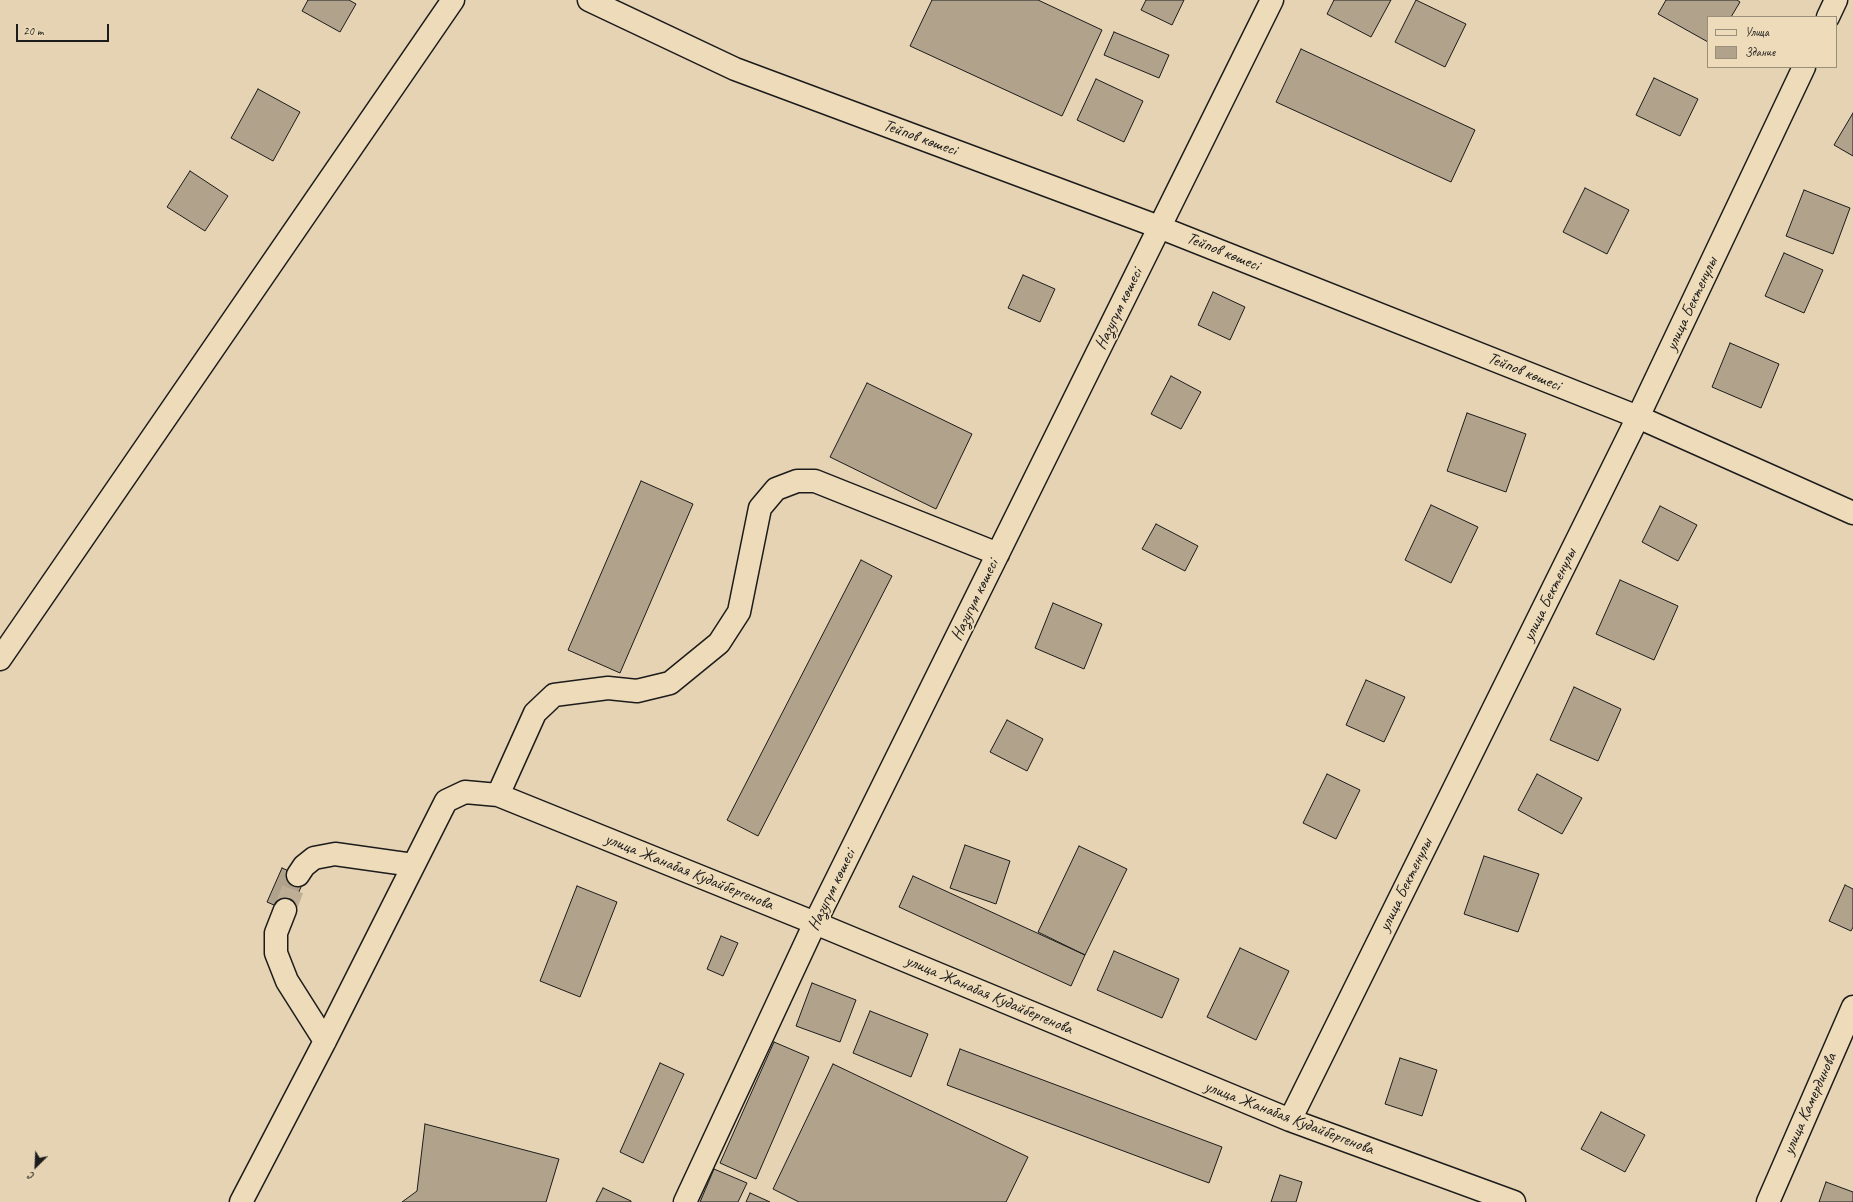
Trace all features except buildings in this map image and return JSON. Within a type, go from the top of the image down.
[{"type":"street","points":[[0,659],[453,0]]},
{"type":"street","name":"Тейпов көшесі","points":[[589,0],[735,69],[1159,227],[1638,417],[1853,513]]},
{"type":"street","name":"Назугум көшесі","points":[[685,1202],[815,923],[1272,0]]},
{"type":"street","points":[[1828,16],[1836,0]]},
{"type":"street","name":"улица Бектенулы","points":[[1290,1120],[1638,417],[1804,68]]},
{"type":"street","points":[[498,795],[535,713],[554,695],[608,688],[637,690],[670,683],[719,642],[740,612],[760,508],[776,489],[797,481],[815,481],[998,554]]},
{"type":"street","name":"улица Жанабая Кудайбергенова","points":[[413,865],[446,801],[465,792],[498,795],[815,923],[1290,1120],[1514,1202]]},
{"type":"street","points":[[241,1202],[325,1041],[413,865],[336,854],[314,858],[304,866],[298,875]]},
{"type":"street","points":[[285,910],[276,933],[276,952],[287,980],[325,1041]]},
{"type":"street","name":"улица Камердинова","points":[[1768,1202],[1853,1007]]},
{"type":"tunnel","points":[[285,910],[298,875]]}]
